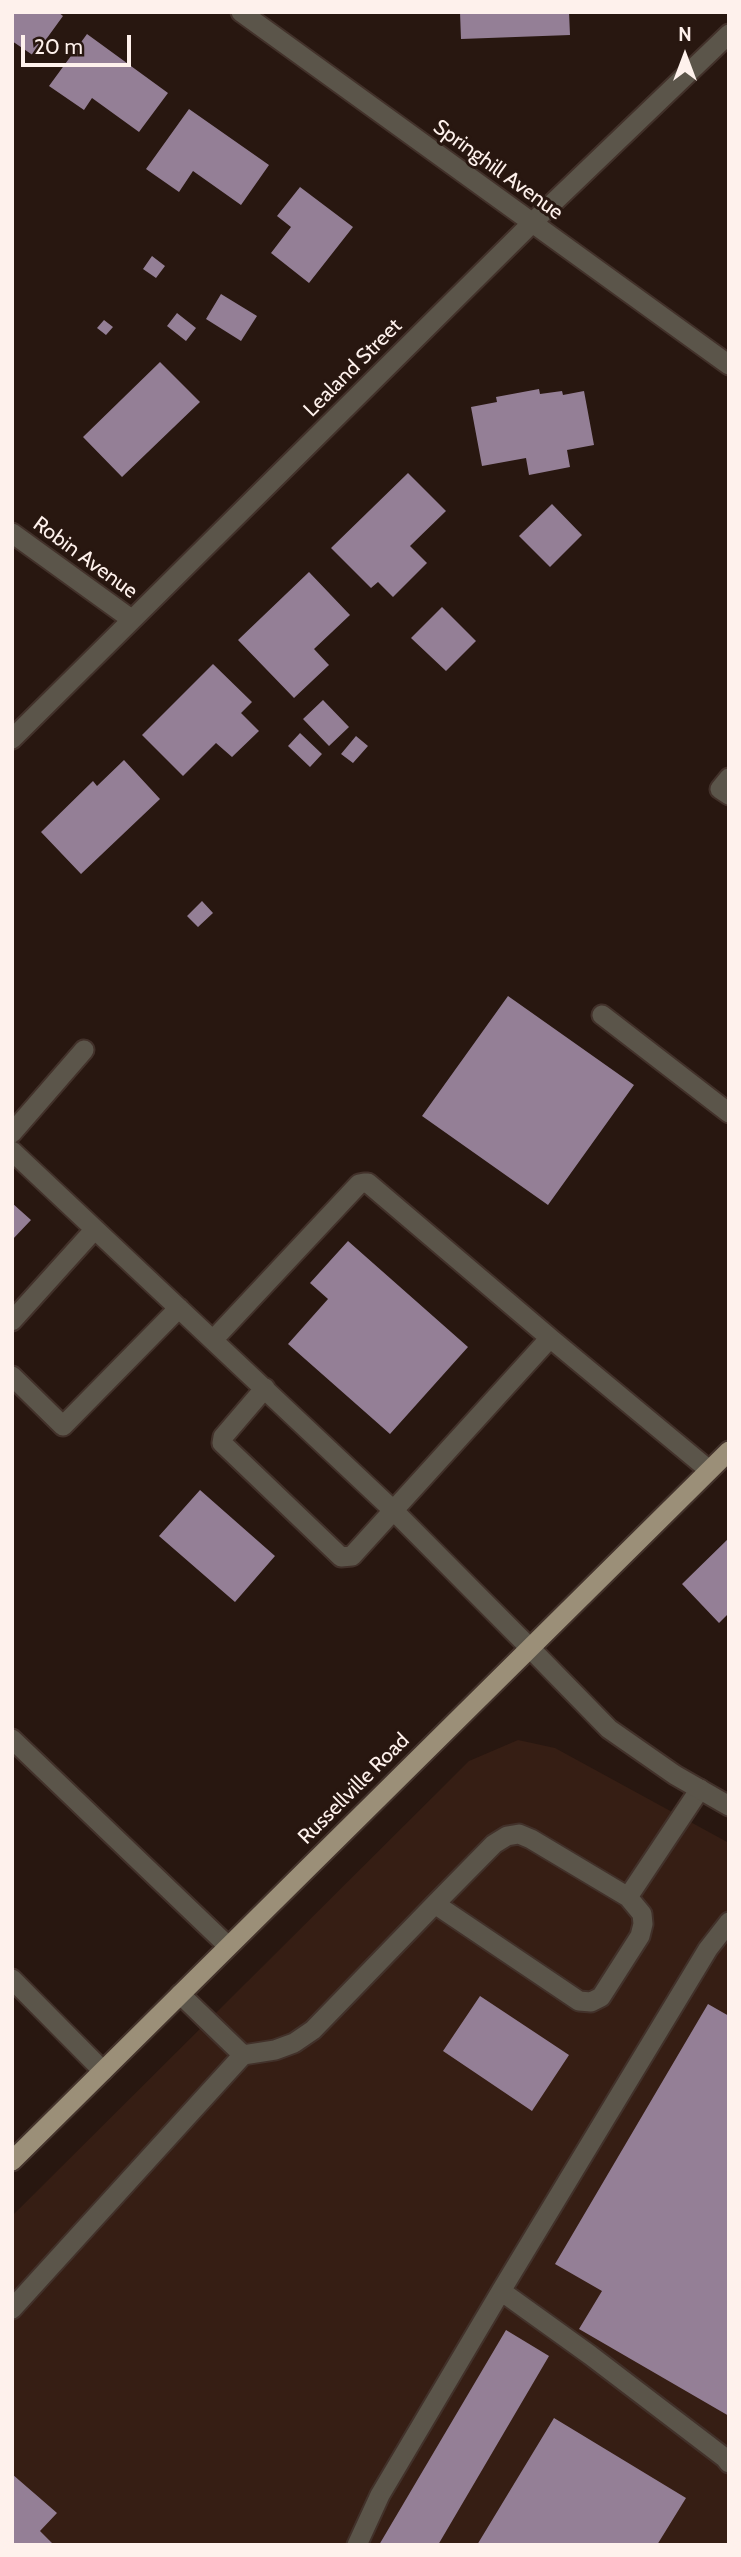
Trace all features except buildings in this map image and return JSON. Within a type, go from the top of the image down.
[{"type":"main road","name":"Russellville Road","points":[[12,2161],[729,1451]]},
{"type":"street","name":"Springhill Avenue","points":[[241,12],[729,365]]},
{"type":"street","name":"Lealand Street","points":[[12,739],[533,222],[729,34]]},
{"type":"street","name":"Robin Avenue","points":[[12,533],[131,620]]},
{"type":"street","points":[[729,778],[720,789],[729,795]]},
{"type":"street","points":[[602,1015],[729,1113]]},
{"type":"street","points":[[12,1133],[84,1050]]},
{"type":"street","points":[[12,1151],[394,1511],[610,1729],[675,1775],[729,1806]]},
{"type":"street","points":[[214,1340],[359,1184],[368,1183],[709,1470]]},
{"type":"street","points":[[12,1321],[95,1229]]},
{"type":"street","points":[[12,1376],[63,1426],[179,1308]]},
{"type":"street","points":[[265,1388],[223,1437],[222,1443],[341,1558],[352,1556],[550,1338]]},
{"type":"street","points":[[12,1739],[228,1946]]},
{"type":"street","points":[[628,1896],[700,1789]]},
{"type":"street","points":[[12,2308],[243,2055],[275,2050],[294,2043],[313,2030],[435,1904],[494,1844],[507,1836],[519,1834],[531,1839],[628,1896],[642,1914],[643,1924],[640,1936],[601,1997],[591,2002],[579,2001],[435,1904]]},
{"type":"street","points":[[357,2545],[380,2495],[501,2291],[708,1950],[729,1922]]},
{"type":"street","points":[[12,1979],[103,2071]]},
{"type":"street","points":[[180,1994],[243,2055]]},
{"type":"street","points":[[501,2291],[590,2355],[729,2463]]},
{"type":"shaded area","points":[[518,1740],[555,1748],[729,1843],[729,2545],[12,2545],[12,2216],[469,1761]]}]
